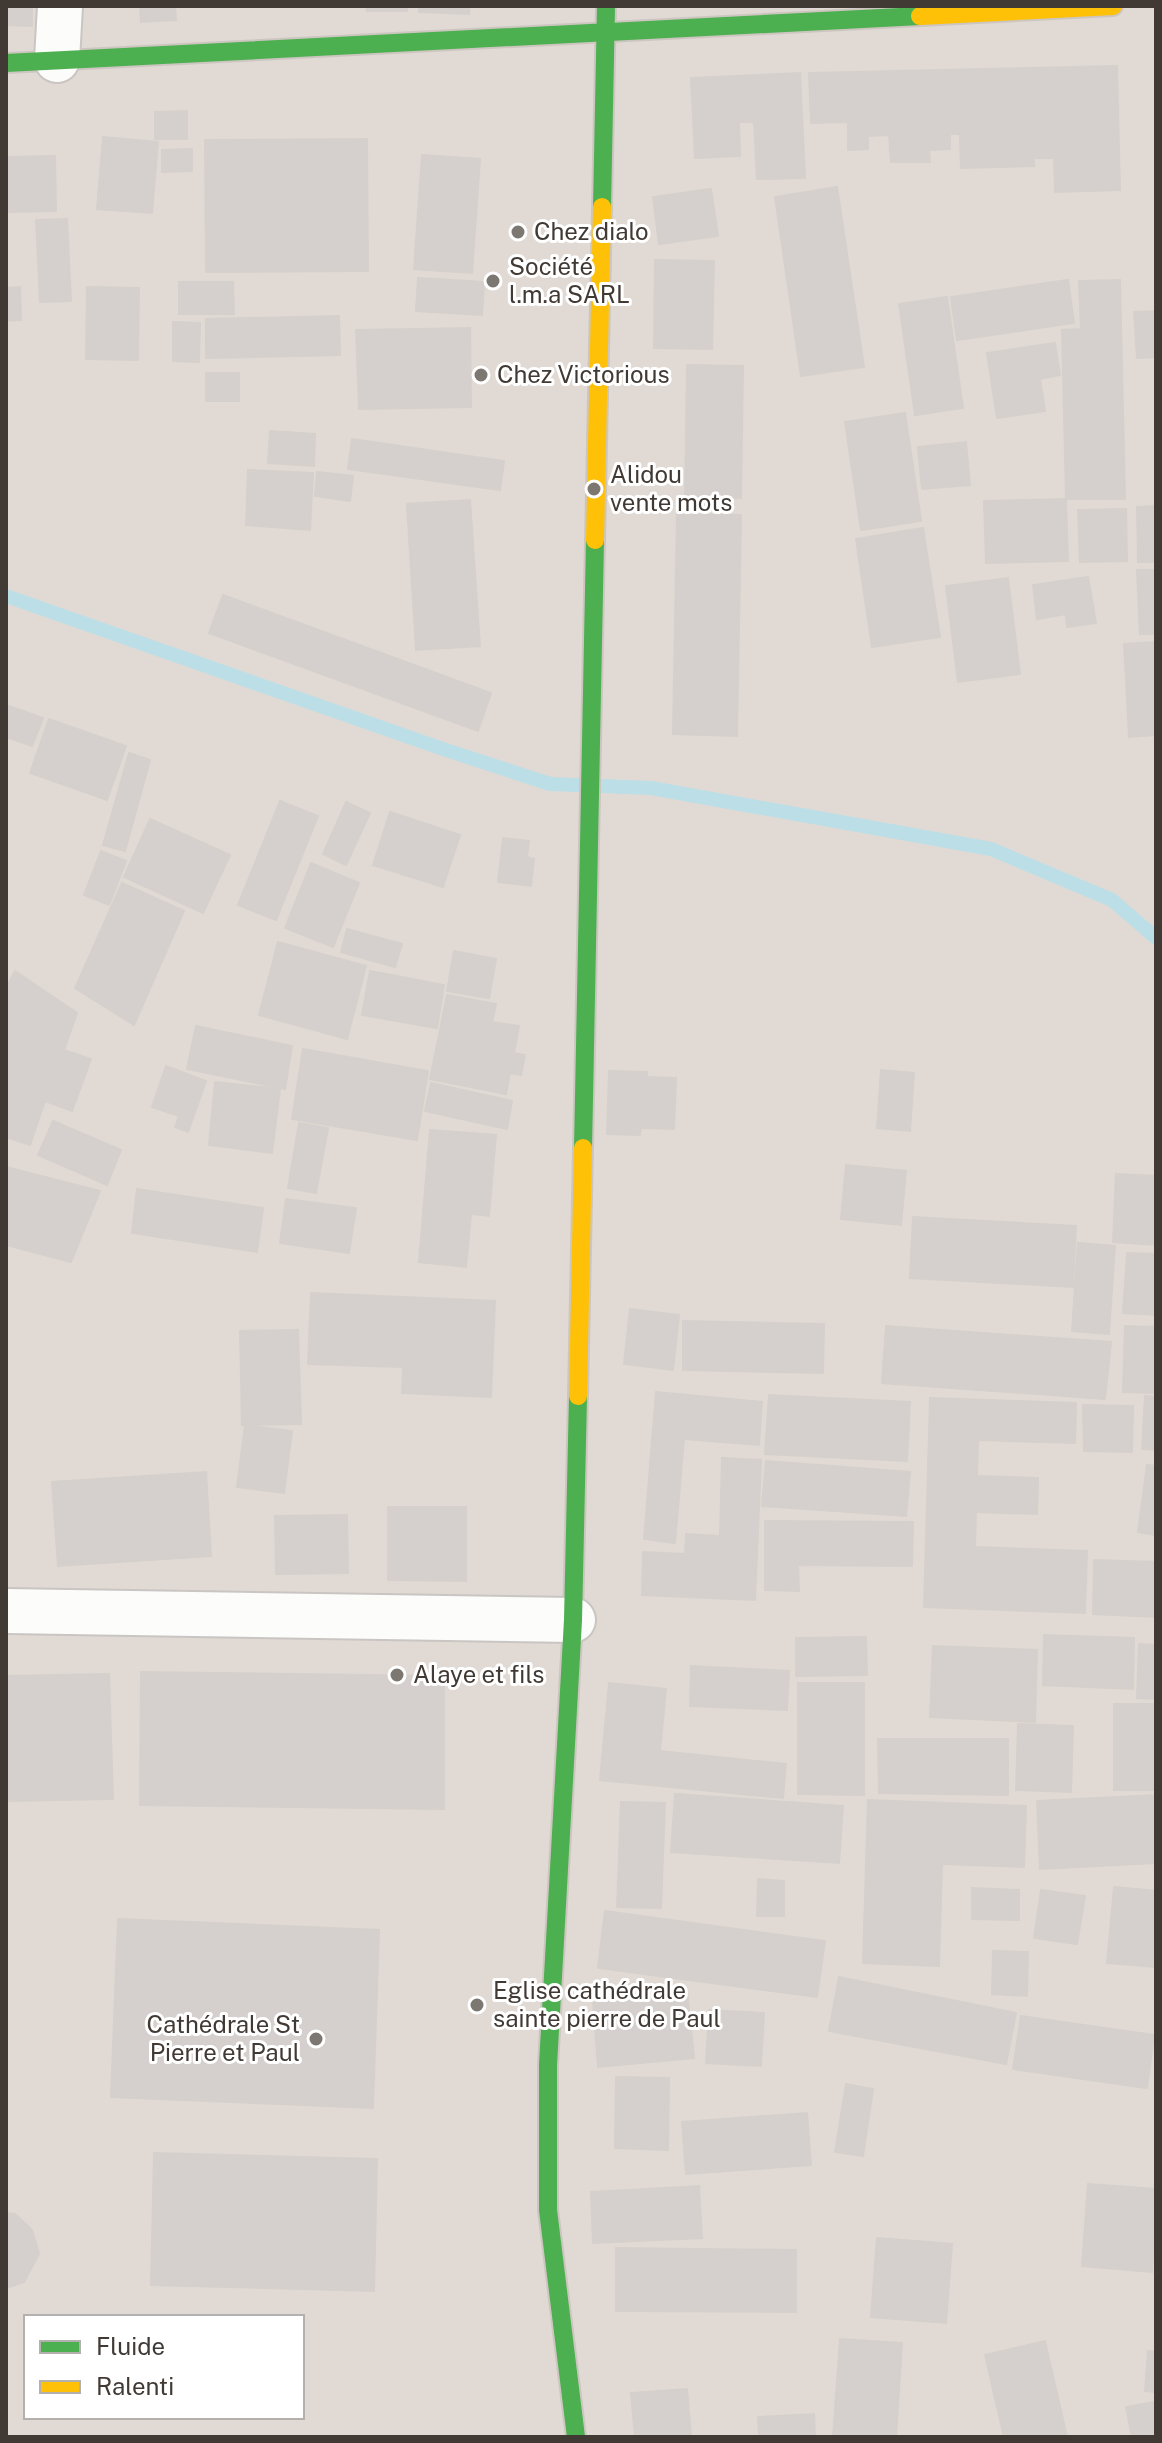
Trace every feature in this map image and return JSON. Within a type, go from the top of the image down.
[{"type":"street","points":[[57,60],[60,6]]},
{"type":"street","points":[[576,2437],[548,2210],[548,2065],[573,1620],[606,6]]},
{"type":"street","points":[[6,63],[1113,6]]},
{"type":"street","points":[[6,1611],[573,1620]]},
{"type":"shaded area","points":[[6,6],[1156,6],[1156,2437],[6,2437]]},
{"type":"building","points":[[6,6],[32,6],[32,26],[6,25]]},
{"type":"building","points":[[140,6],[175,6],[176,20],[141,22]]},
{"type":"building","points":[[366,6],[407,6],[407,11],[367,11]]},
{"type":"building","points":[[419,6],[470,6],[469,14],[419,12]]},
{"type":"building","points":[[1117,66],[1120,190],[1055,192],[1054,158],[1034,158],[1034,166],[961,168],[960,134],[950,134],[950,149],[929,150],[930,162],[891,162],[889,135],[868,136],[868,149],[848,150],[848,122],[811,123],[809,73]]},
{"type":"building","points":[[800,73],[805,178],[757,179],[754,122],[739,122],[740,156],[695,158],[691,78]]},
{"type":"building","points":[[187,111],[187,139],[155,139],[155,112]]},
{"type":"building","points":[[103,137],[158,142],[152,213],[97,209]]},
{"type":"building","points":[[367,139],[368,271],[206,272],[205,140]]},
{"type":"building","points":[[192,149],[192,171],[162,172],[162,150]]},
{"type":"building","points":[[422,155],[480,159],[472,273],[414,269]]},
{"type":"building","points":[[55,156],[56,211],[6,212],[6,157]]},
{"type":"building","points":[[837,187],[864,367],[801,376],[775,197]]},
{"type":"building","points":[[711,189],[718,236],[659,244],[653,197]]},
{"type":"building","points":[[67,219],[71,301],[40,302],[36,220]]},
{"type":"building","points":[[655,260],[714,261],[712,349],[654,348]]},
{"type":"building","points":[[418,278],[484,282],[482,315],[416,311]]},
{"type":"building","points":[[1068,280],[1074,323],[957,340],[951,297]]},
{"type":"building","points":[[1120,280],[1125,499],[1066,499],[1062,330],[1081,329],[1079,281]]},
{"type":"building","points":[[179,282],[233,282],[234,314],[179,314]]},
{"type":"building","points":[[20,287],[21,320],[6,321],[6,288]]},
{"type":"building","points":[[87,287],[139,288],[138,360],[86,359]]},
{"type":"building","points":[[947,297],[963,408],[915,415],[899,304]]},
{"type":"building","points":[[1156,311],[1156,357],[1137,358],[1134,312]]},
{"type":"building","points":[[339,316],[340,355],[206,358],[206,319]]},
{"type":"building","points":[[173,322],[200,323],[199,362],[173,361]]},
{"type":"building","points":[[470,328],[471,407],[359,409],[356,330]]},
{"type":"building","points":[[1055,343],[1060,375],[1040,379],[1045,411],[997,418],[987,353]]},
{"type":"building","points":[[687,365],[743,366],[741,498],[685,497]]},
{"type":"building","points":[[206,373],[239,373],[239,401],[206,401]]},
{"type":"building","points":[[905,413],[921,521],[861,530],[845,422]]},
{"type":"building","points":[[270,431],[315,434],[314,466],[268,463]]},
{"type":"building","points":[[352,439],[504,461],[500,490],[348,469]]},
{"type":"building","points":[[966,442],[970,485],[922,489],[918,447]]},
{"type":"building","points":[[248,470],[313,473],[310,530],[246,525]]},
{"type":"building","points":[[317,472],[353,476],[350,501],[315,496]]},
{"type":"building","points":[[1066,499],[1068,561],[986,563],[984,501]]},
{"type":"building","points":[[470,500],[480,646],[416,650],[407,504]]},
{"type":"building","points":[[1156,506],[1156,562],[1138,562],[1137,507]]},
{"type":"building","points":[[1126,509],[1127,561],[1080,562],[1078,510]]},
{"type":"building","points":[[677,514],[741,515],[737,736],[673,734]]},
{"type":"building","points":[[923,528],[940,637],[872,647],[856,539]]},
{"type":"building","points":[[1137,570],[1156,570],[1156,634],[1140,634]]},
{"type":"building","points":[[1088,577],[1096,623],[1067,627],[1066,614],[1037,619],[1033,585]]},
{"type":"building","points":[[1008,578],[1020,674],[958,682],[946,586]]},
{"type":"building","points":[[223,595],[491,693],[478,731],[209,633]]},
{"type":"building","points":[[1156,642],[1156,735],[1129,737],[1124,644]]},
{"type":"building","points":[[6,705],[43,718],[32,746],[6,737]]},
{"type":"building","points":[[49,719],[126,746],[107,800],[30,773]]},
{"type":"building","points":[[129,753],[150,760],[125,851],[103,845]]},
{"type":"building","points":[[280,801],[318,816],[276,920],[238,905]]},
{"type":"building","points":[[346,802],[370,813],[346,865],[323,854]]},
{"type":"building","points":[[390,812],[460,835],[443,887],[373,865]]},
{"type":"building","points":[[150,819],[230,855],[203,913],[124,877]]},
{"type":"building","points":[[503,838],[529,841],[527,857],[534,859],[531,886],[498,882]]},
{"type":"building","points":[[101,851],[126,861],[109,905],[84,895]]},
{"type":"building","points":[[311,863],[359,883],[333,947],[285,928]]},
{"type":"building","points":[[122,883],[184,911],[134,1025],[75,988]]},
{"type":"building","points":[[347,929],[402,944],[395,967],[341,952]]},
{"type":"building","points":[[278,942],[366,966],[347,1039],[259,1015]]},
{"type":"building","points":[[454,951],[496,959],[489,998],[447,991]]},
{"type":"building","points":[[15,971],[77,1013],[64,1050],[91,1059],[72,1111],[45,1101],[30,1145],[6,1137],[6,988]]},
{"type":"building","points":[[370,971],[444,985],[437,1028],[362,1015]]},
{"type":"building","points":[[447,995],[496,1004],[492,1022],[519,1026],[514,1053],[525,1055],[521,1075],[510,1073],[506,1094],[430,1079]]},
{"type":"building","points":[[196,1026],[292,1046],[285,1089],[187,1069]]},
{"type":"building","points":[[303,1049],[428,1071],[417,1140],[292,1119]]},
{"type":"building","points":[[166,1066],[206,1081],[188,1132],[175,1127],[179,1116],[152,1107]]},
{"type":"building","points":[[881,1070],[914,1073],[910,1131],[877,1128]]},
{"type":"building","points":[[609,1071],[647,1072],[647,1077],[676,1078],[674,1129],[641,1128],[640,1135],[607,1134]]},
{"type":"building","points":[[215,1082],[280,1089],[272,1153],[209,1145]]},
{"type":"building","points":[[431,1083],[512,1101],[507,1129],[425,1111]]},
{"type":"building","points":[[53,1121],[121,1150],[107,1185],[38,1155]]},
{"type":"building","points":[[299,1123],[328,1128],[316,1193],[288,1188]]},
{"type":"building","points":[[430,1130],[496,1135],[489,1216],[471,1214],[466,1267],[419,1262]]},
{"type":"building","points":[[846,1165],[906,1171],[901,1225],[841,1219]]},
{"type":"building","points":[[6,1167],[100,1191],[71,1262],[6,1245]]},
{"type":"building","points":[[1116,1174],[1156,1176],[1156,1245],[1113,1242]]},
{"type":"building","points":[[137,1189],[263,1208],[257,1252],[132,1233]]},
{"type":"building","points":[[286,1199],[356,1208],[349,1253],[280,1243]]},
{"type":"building","points":[[913,1217],[1076,1226],[1073,1287],[910,1278]]},
{"type":"building","points":[[1078,1243],[1115,1246],[1109,1334],[1072,1331]]},
{"type":"building","points":[[1127,1253],[1156,1254],[1156,1315],[1123,1313]]},
{"type":"building","points":[[311,1293],[495,1301],[491,1397],[402,1393],[403,1367],[308,1364]]},
{"type":"building","points":[[630,1309],[679,1315],[673,1370],[624,1364]]},
{"type":"building","points":[[683,1321],[824,1324],[823,1373],[683,1370]]},
{"type":"building","points":[[886,1326],[1111,1342],[1105,1399],[882,1383]]},
{"type":"building","points":[[1125,1326],[1156,1327],[1156,1393],[1123,1392]]},
{"type":"building","points":[[298,1330],[301,1424],[242,1425],[240,1331]]},
{"type":"building","points":[[656,1392],[762,1402],[759,1445],[684,1439],[675,1543],[644,1539]]},
{"type":"building","points":[[769,1395],[910,1402],[907,1461],[765,1454]]},
{"type":"building","points":[[1145,1396],[1156,1397],[1156,1450],[1142,1449]]},
{"type":"building","points":[[930,1398],[1076,1403],[1075,1443],[978,1440],[977,1476],[1038,1478],[1037,1514],[976,1512],[975,1547],[1087,1551],[1085,1613],[924,1607]]},
{"type":"building","points":[[1083,1405],[1133,1406],[1132,1452],[1084,1451]]},
{"type":"building","points":[[245,1425],[292,1431],[284,1493],[237,1487]]},
{"type":"building","points":[[722,1458],[761,1460],[755,1600],[642,1595],[643,1552],[685,1554],[686,1534],[720,1536]]},
{"type":"building","points":[[766,1461],[910,1472],[906,1516],[762,1506]]},
{"type":"building","points":[[1147,1465],[1156,1466],[1156,1535],[1138,1532]]},
{"type":"building","points":[[206,1472],[211,1556],[58,1566],[52,1482]]},
{"type":"building","points":[[388,1507],[466,1507],[466,1581],[388,1580]]},
{"type":"building","points":[[347,1515],[348,1573],[276,1574],[275,1516]]},
{"type":"building","points":[[765,1521],[913,1522],[912,1566],[798,1565],[799,1591],[765,1590]]},
{"type":"building","points":[[1094,1560],[1156,1562],[1156,1617],[1093,1614]]},
{"type":"building","points":[[1044,1635],[1134,1638],[1133,1689],[1043,1685]]},
{"type":"building","points":[[866,1637],[867,1675],[796,1676],[796,1638]]},
{"type":"building","points":[[1139,1644],[1156,1645],[1156,1699],[1137,1698]]},
{"type":"building","points":[[933,1646],[1037,1650],[1035,1722],[930,1717]]},
{"type":"building","points":[[691,1666],[789,1671],[787,1710],[690,1706]]},
{"type":"building","points":[[141,1672],[444,1676],[444,1809],[140,1805]]},
{"type":"building","points":[[109,1674],[113,1799],[6,1801],[6,1676]]},
{"type":"building","points":[[609,1683],[666,1689],[660,1751],[786,1764],[783,1798],[600,1780]]},
{"type":"building","points":[[798,1683],[864,1683],[864,1795],[798,1794]]},
{"type":"building","points":[[1114,1704],[1156,1704],[1156,1790],[1114,1790]]},
{"type":"building","points":[[1018,1724],[1073,1726],[1071,1792],[1016,1790]]},
{"type":"building","points":[[878,1739],[1008,1739],[1008,1795],[879,1793]]},
{"type":"building","points":[[675,1794],[843,1806],[839,1863],[671,1852]]},
{"type":"building","points":[[1156,1795],[1156,1863],[1040,1869],[1037,1801]]},
{"type":"building","points":[[868,1800],[1026,1806],[1024,1867],[942,1864],[939,1966],[863,1963]]},
{"type":"building","points":[[621,1802],[665,1803],[661,1908],[617,1907]]},
{"type":"building","points":[[758,1879],[784,1881],[784,1916],[757,1916]]},
{"type":"building","points":[[1114,1887],[1156,1891],[1156,1967],[1107,1963]]},
{"type":"building","points":[[972,1888],[1019,1890],[1019,1920],[972,1919]]},
{"type":"building","points":[[1041,1890],[1085,1896],[1077,1944],[1034,1938]]},
{"type":"building","points":[[605,1911],[825,1941],[817,1997],[598,1968]]},
{"type":"building","points":[[118,1919],[379,1930],[373,2108],[111,2097]]},
{"type":"building","points":[[993,1951],[1028,1952],[1027,1996],[992,1994]]},
{"type":"building","points":[[839,1977],[1016,2013],[1006,2064],[829,2031]]},
{"type":"building","points":[[687,1990],[694,2058],[598,2067],[593,2000]]},
{"type":"building","points":[[709,2010],[764,2013],[761,2066],[706,2063]]},
{"type":"building","points":[[1021,2016],[1154,2035],[1147,2088],[1013,2069]]},
{"type":"building","points":[[616,2077],[669,2078],[668,2150],[615,2148]]},
{"type":"building","points":[[846,2084],[873,2089],[863,2156],[835,2152]]},
{"type":"building","points":[[807,2113],[811,2165],[686,2174],[682,2122]]},
{"type":"building","points":[[154,2153],[377,2159],[374,2291],[151,2285]]},
{"type":"building","points":[[1088,2184],[1156,2189],[1152,2272],[1082,2266]]},
{"type":"building","points":[[699,2186],[702,2238],[593,2243],[591,2192]]},
{"type":"building","points":[[6,2213],[15,2214],[32,2230],[39,2254],[24,2282],[6,2288]]},
{"type":"building","points":[[877,2238],[952,2244],[946,2323],[871,2317]]},
{"type":"building","points":[[616,2248],[796,2250],[796,2312],[616,2311]]},
{"type":"building","points":[[840,2339],[902,2343],[896,2437],[833,2437]]},
{"type":"building","points":[[1045,2341],[1067,2437],[1004,2437],[985,2355]]},
{"type":"building","points":[[1148,2351],[1156,2352],[1156,2392],[1145,2391]]},
{"type":"building","points":[[687,2389],[691,2437],[635,2437],[631,2393]]},
{"type":"building","points":[[1154,2402],[1156,2437],[1132,2437],[1126,2407]]},
{"type":"building","points":[[814,2414],[815,2437],[759,2437],[758,2417]]},
{"type":"waterway","points":[[6,596],[550,784],[651,788],[991,849],[1112,900],[1156,938]]},
{"type":"traffic: fast","points":[[602,207],[606,6]]},
{"type":"traffic: fast","points":[[6,63],[920,16]]},
{"type":"traffic: fast","points":[[583,1148],[595,540]]},
{"type":"traffic: fast","points":[[576,2437],[548,2210],[548,2065],[573,1620],[578,1396]]},
{"type":"traffic: slow","points":[[920,16],[1113,6]]},
{"type":"traffic: slow","points":[[595,540],[602,207]]},
{"type":"traffic: slow","points":[[578,1396],[583,1148]]},
{"type":"place","name":"Chez dialo","points":[[518,232]]},
{"type":"place","name":"Société l.m.a SARL","points":[[493,281]]},
{"type":"place","name":"Chez Victorious","points":[[481,375]]},
{"type":"place","name":"Alidou vente mots","points":[[594,489]]},
{"type":"place","name":"Alaye et fils","points":[[397,1675]]},
{"type":"place","name":"Eglise cathédrale sainte pierre de Paul","points":[[477,2005]]},
{"type":"place","name":"Cathédrale St Pierre et Paul","points":[[316,2039]]}]
